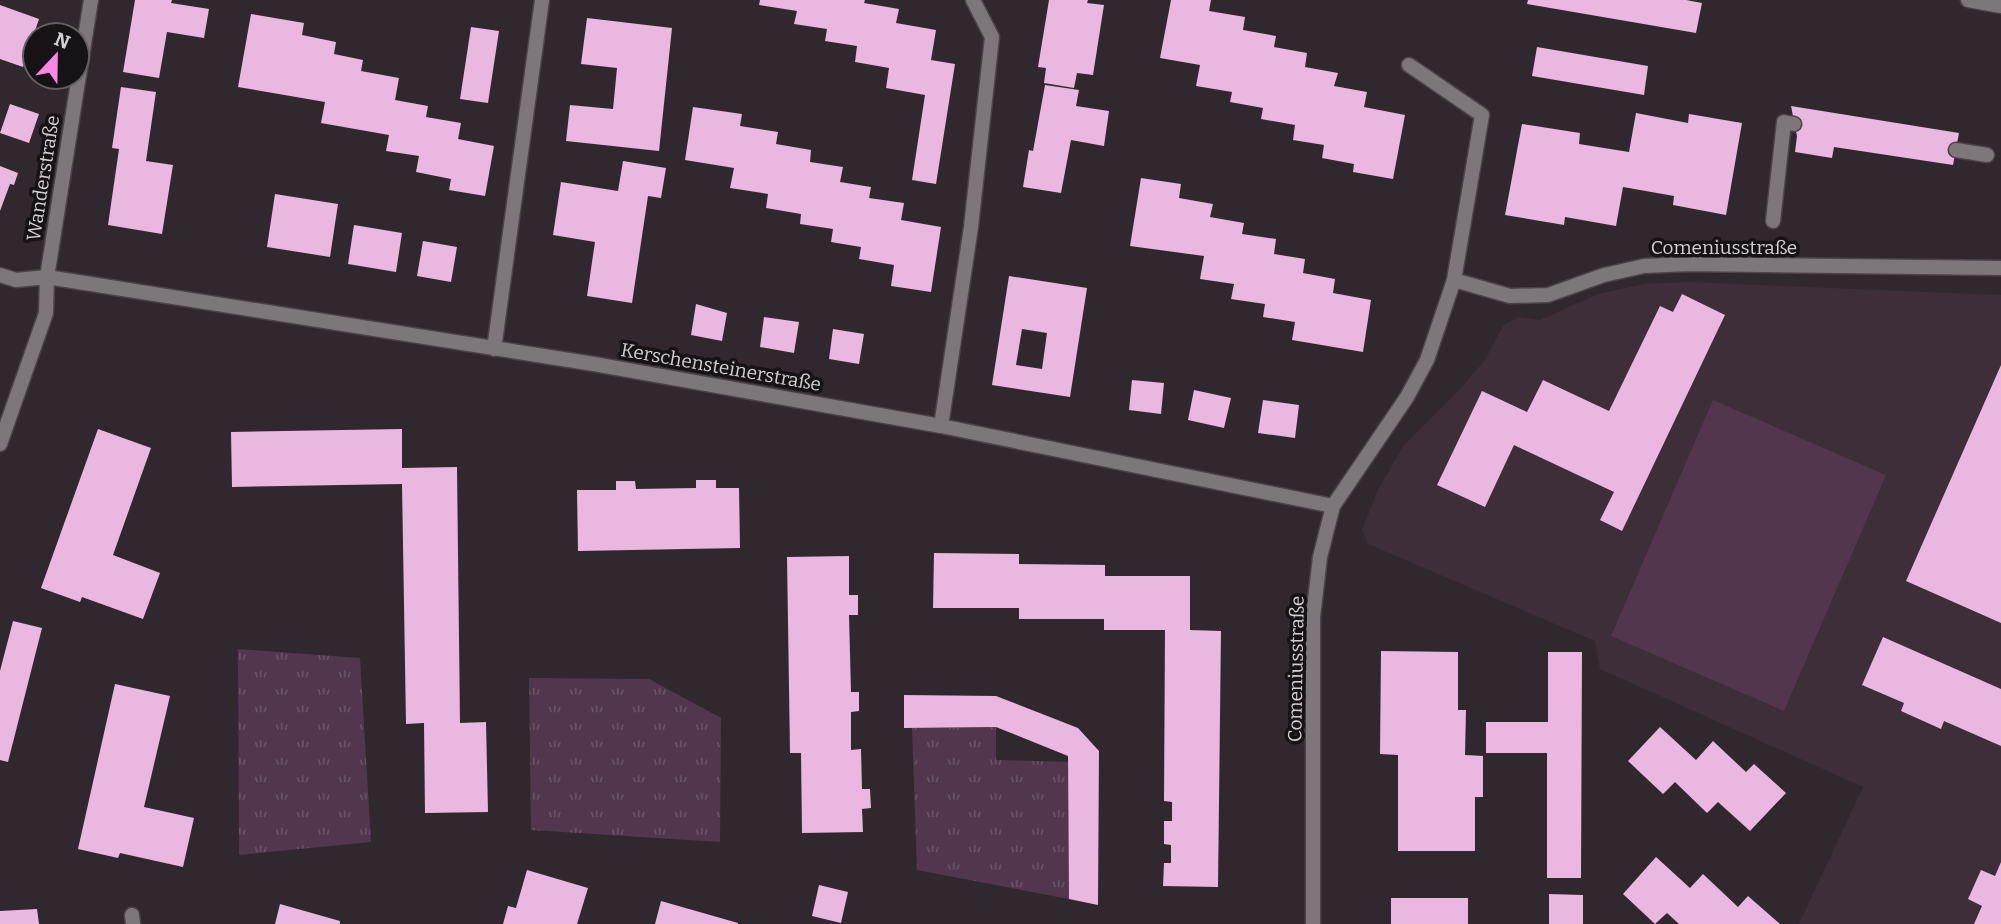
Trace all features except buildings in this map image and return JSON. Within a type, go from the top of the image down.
[{"type":"street","points":[[494,349],[542,0]]},
{"type":"street","points":[[941,426],[971,226],[992,37],[973,0]]},
{"type":"street","points":[[1968,0],[2001,6]]},
{"type":"street","name":"Wanderstraße","points":[[0,444],[46,313],[47,277],[88,1]]},
{"type":"street","name":"Comeniusstraße","points":[[1313,924],[1313,617],[1320,557],[1333,506],[1407,397],[1427,360],[1454,280],[1482,115],[1409,65]]},
{"type":"street","points":[[1773,221],[1784,122],[1794,124]]},
{"type":"street","points":[[1956,150],[1987,155]]},
{"type":"street","name":"Comeniusstraße","points":[[1454,280],[1510,296],[1548,295],[1604,275],[1644,266],[1690,264],[2001,268]]},
{"type":"street","points":[[0,275],[16,280],[47,277]]},
{"type":"street","name":"Kerschensteinerstraße","points":[[47,277],[494,349],[941,426],[1333,506]]},
{"type":"shaded area","points":[[1689,282],[2001,295],[2001,924],[1799,924],[1863,787],[1600,669],[1595,641],[1368,544],[1362,530],[1378,490],[1404,445],[1485,360],[1503,326],[1518,317],[1540,320],[1598,294],[1644,284]]},
{"type":"green space","points":[[1713,400],[1886,475],[1784,711],[1611,636]]},
{"type":"green space","points":[[238,649],[360,658],[371,842],[239,855]]},
{"type":"green space","points":[[529,678],[649,679],[721,718],[720,842],[531,830]]},
{"type":"green space","points":[[996,727],[996,760],[1068,762],[1069,899],[917,870],[912,728]]}]
